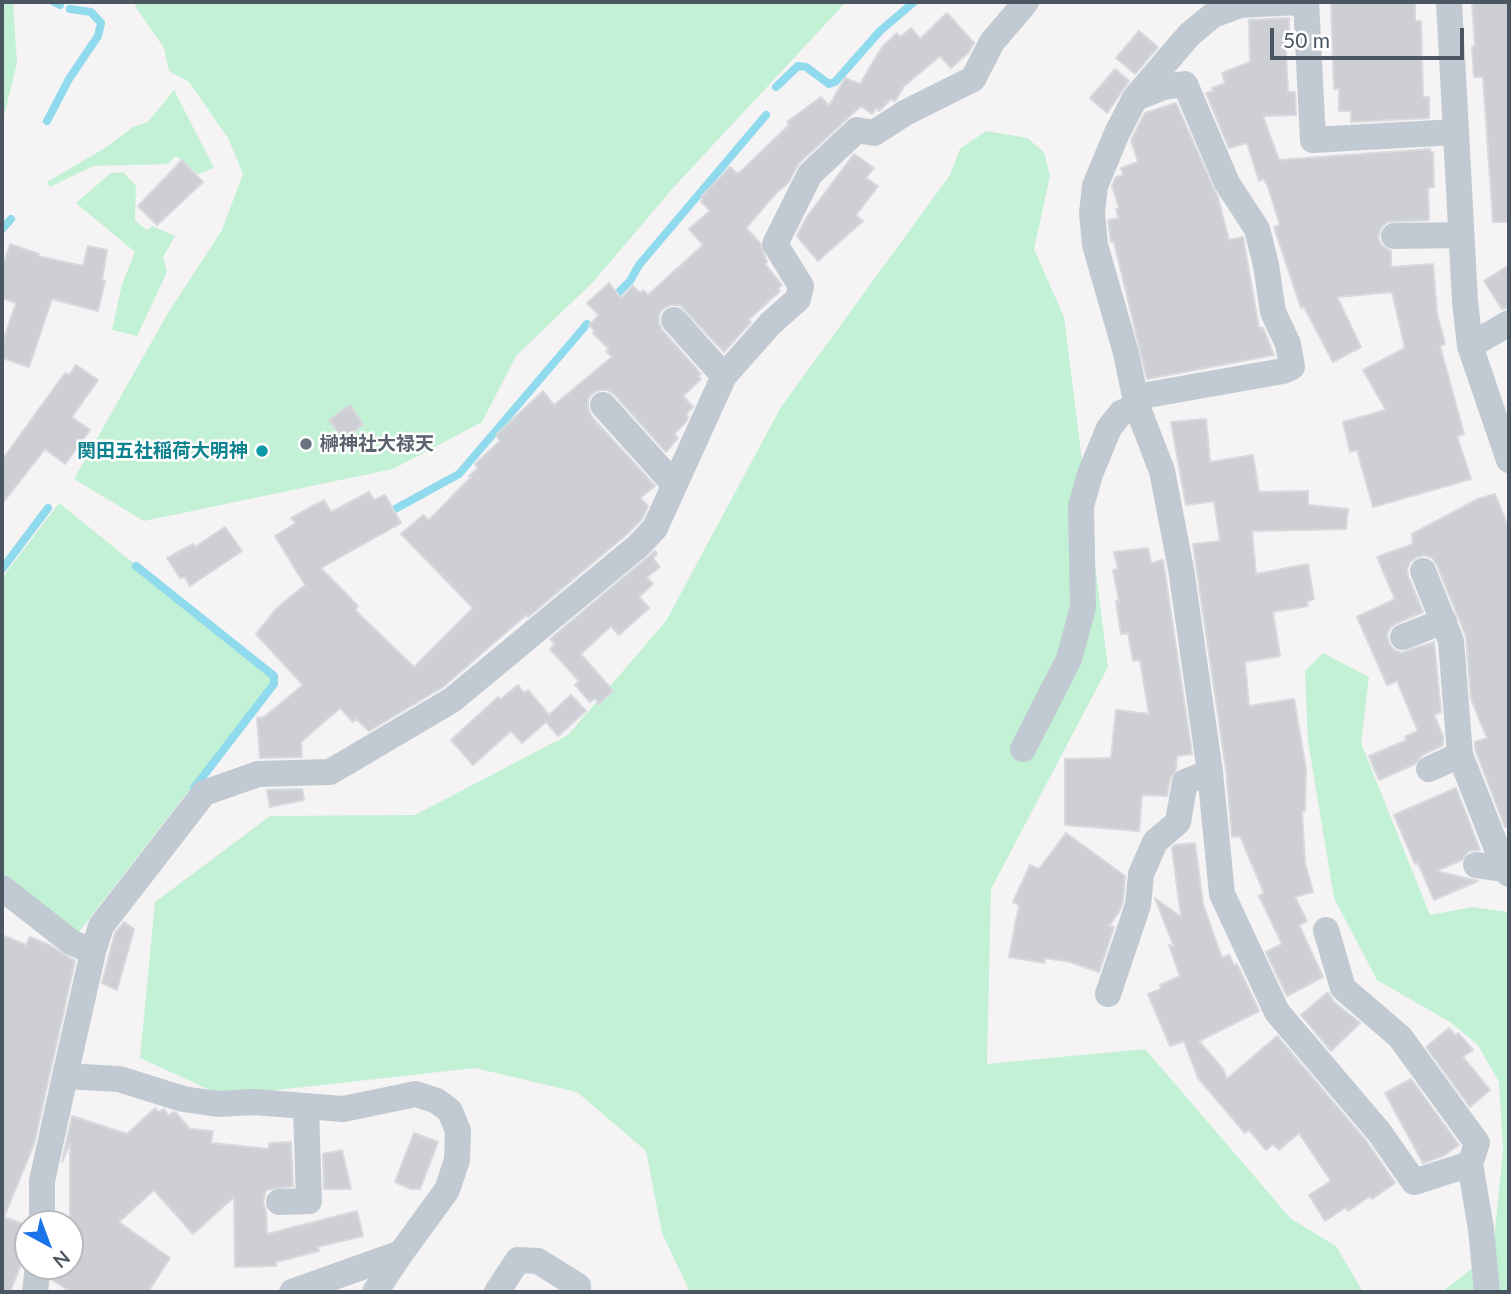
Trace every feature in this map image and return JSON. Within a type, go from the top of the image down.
[{"type":"street","points":[[41,1210],[42,1181],[101,926],[204,793],[258,774],[330,772],[452,700],[638,546],[654,528],[724,376],[770,324],[798,299],[801,286],[775,244],[810,174],[857,130],[874,133],[905,113],[973,79],[992,43],[1026,2]]},
{"type":"street","points":[[1298,2],[1240,5],[1213,15],[1189,35],[1135,98],[1095,186],[1092,212],[1095,245],[1137,401],[1162,471],[1181,569],[1210,772],[1222,894],[1277,1012],[1379,1132],[1414,1182],[1470,1164]]},
{"type":"street","points":[[1306,2],[1313,140],[1455,132]]},
{"type":"street","points":[[1449,2],[1465,301],[1470,346],[1509,460]]},
{"type":"street","points":[[1023,749],[1069,659],[1083,607],[1081,506],[1090,474],[1109,428],[1121,413],[1137,401],[1292,368],[1288,344],[1273,312],[1257,229],[1227,183],[1185,84],[1135,98]]},
{"type":"street","points":[[1394,236],[1461,235]]},
{"type":"street","points":[[674,320],[724,376]]},
{"type":"street","points":[[1470,346],[1509,323]]},
{"type":"street","points":[[603,405],[673,483]]},
{"type":"street","points":[[1423,571],[1451,641],[1460,755],[1507,872]]},
{"type":"street","points":[[1403,637],[1444,621]]},
{"type":"street","points":[[1429,769],[1460,755]]},
{"type":"street","points":[[1108,994],[1138,905],[1141,874],[1155,842],[1178,822],[1185,782],[1210,772]]},
{"type":"street","points":[[1476,865],[1507,872]]},
{"type":"street","points":[[2,888],[71,942],[93,952]]},
{"type":"street","points":[[1326,930],[1343,988],[1400,1037],[1477,1143],[1470,1164],[1488,1292]]},
{"type":"street","points":[[65,1076],[119,1079],[183,1099],[218,1104],[254,1102],[343,1110],[416,1094],[437,1101],[450,1111],[458,1131],[457,1160],[447,1190],[375,1292]]},
{"type":"street","points":[[279,1202],[309,1200],[306,1108]]},
{"type":"street","points":[[292,1292],[401,1253]]},
{"type":"street","points":[[497,1292],[518,1260],[538,1261],[578,1286],[578,1292]]},
{"type":"green space","points":[[2,2],[13,2],[17,63],[2,124]]},
{"type":"green space","points":[[135,2],[846,2],[673,188],[593,282],[516,356],[482,422],[393,469],[144,521],[74,479],[168,313],[222,230],[243,174],[228,138],[189,82],[169,71],[164,48],[135,6]]},
{"type":"green space","points":[[174,90],[214,168],[198,174],[176,156],[168,164],[93,166],[50,187],[47,182],[105,148],[133,127],[148,122]]},
{"type":"green space","points":[[986,131],[1027,138],[1044,152],[1050,176],[1034,249],[1064,317],[1108,667],[991,889],[987,1064],[1145,1049],[1291,1219],[1336,1246],[1363,1292],[690,1292],[662,1233],[646,1151],[577,1092],[475,1068],[223,1096],[140,1058],[155,902],[270,816],[415,815],[568,735],[666,621],[781,407],[950,175],[960,149]]},
{"type":"green space","points":[[123,172],[136,186],[135,221],[147,230],[153,226],[175,236],[163,257],[167,272],[137,336],[112,330],[122,284],[135,252],[76,203],[111,173]]},
{"type":"green space","points":[[59,503],[276,678],[79,932],[2,873],[2,578]]},
{"type":"green space","points":[[1323,653],[1369,677],[1361,743],[1430,915],[1472,907],[1509,912],[1509,1292],[1442,1292],[1493,1252],[1503,1150],[1499,1082],[1478,1045],[1450,1022],[1377,980],[1334,898],[1308,741],[1305,671]]},
{"type":"building","points":[[1331,2],[1415,2],[1415,21],[1421,21],[1423,97],[1429,97],[1429,118],[1351,122],[1351,111],[1339,111],[1339,89],[1334,89]]},
{"type":"building","points":[[1472,2],[1509,2],[1509,222],[1493,222],[1483,77],[1474,77]]},
{"type":"building","points":[[947,13],[974,43],[968,53],[951,68],[940,56],[904,86],[895,101],[891,99],[879,111],[876,108],[872,114],[861,106],[799,163],[788,183],[746,228],[760,243],[767,262],[765,264],[782,285],[778,288],[780,291],[748,320],[751,322],[724,352],[680,305],[670,305],[659,314],[662,330],[701,374],[698,376],[701,379],[683,396],[693,407],[686,414],[686,422],[674,434],[678,438],[666,452],[614,394],[599,390],[588,399],[591,416],[655,486],[640,498],[648,506],[642,519],[443,687],[369,731],[356,719],[353,722],[340,708],[301,742],[302,757],[260,758],[257,718],[264,717],[303,685],[256,634],[277,608],[305,585],[275,536],[296,523],[291,518],[324,500],[331,512],[369,492],[374,500],[385,495],[401,523],[321,568],[358,606],[355,610],[414,667],[473,608],[401,534],[423,515],[429,520],[471,477],[469,476],[478,468],[475,464],[500,441],[496,435],[543,391],[554,405],[612,357],[606,351],[609,349],[589,325],[599,315],[587,303],[609,283],[621,298],[633,286],[640,293],[643,290],[648,295],[703,245],[689,229],[710,211],[701,201],[701,197],[730,167],[738,174],[789,125],[787,122],[821,97],[829,106],[845,78],[860,84],[882,47],[897,33],[900,37],[911,28],[920,39]]},
{"type":"building","points":[[1289,18],[1289,36],[1285,36],[1288,92],[1295,92],[1296,115],[1263,116],[1279,160],[1430,149],[1430,152],[1433,152],[1434,187],[1428,188],[1429,220],[1387,222],[1378,237],[1381,245],[1391,251],[1391,267],[1433,264],[1437,313],[1445,344],[1440,346],[1464,434],[1457,436],[1471,479],[1373,507],[1357,450],[1350,452],[1343,422],[1386,410],[1363,370],[1405,348],[1392,292],[1337,297],[1361,347],[1333,362],[1304,307],[1301,308],[1274,227],[1280,225],[1268,187],[1264,179],[1259,181],[1247,143],[1229,148],[1206,93],[1225,83],[1222,73],[1250,62],[1249,20]]},
{"type":"building","points":[[1139,31],[1158,47],[1135,74],[1116,58]]},
{"type":"building","points":[[1115,69],[1129,81],[1107,113],[1090,98]]},
{"type":"building","points":[[1176,103],[1218,198],[1229,240],[1243,237],[1259,328],[1263,328],[1274,355],[1147,379],[1114,242],[1111,242],[1108,220],[1119,218],[1116,209],[1119,208],[1112,186],[1116,177],[1123,175],[1121,168],[1138,162],[1131,140],[1145,113]]},
{"type":"building","points":[[854,154],[874,168],[866,178],[878,186],[856,215],[863,221],[818,261],[797,236],[806,218]]},
{"type":"building","points":[[182,160],[203,182],[157,225],[138,206]]},
{"type":"building","points":[[10,244],[39,254],[38,256],[83,266],[88,246],[107,250],[102,280],[105,281],[98,311],[52,299],[29,367],[2,358],[2,344],[16,303],[2,298],[2,268]]},
{"type":"building","points":[[1509,265],[1509,307],[1502,309],[1484,281]]},
{"type":"building","points":[[76,365],[98,380],[72,417],[90,430],[65,464],[45,449],[2,504],[2,460],[65,373],[69,375]]},
{"type":"building","points":[[350,405],[363,424],[344,441],[329,420]]},
{"type":"building","points":[[1206,419],[1210,462],[1253,455],[1259,492],[1308,491],[1308,505],[1348,509],[1346,529],[1252,531],[1256,574],[1308,564],[1314,599],[1307,601],[1308,606],[1273,612],[1280,656],[1245,662],[1249,706],[1294,699],[1306,769],[1305,811],[1302,811],[1305,863],[1313,892],[1295,897],[1307,921],[1299,925],[1323,977],[1287,996],[1266,952],[1282,944],[1259,896],[1264,893],[1240,836],[1232,837],[1226,770],[1193,544],[1220,541],[1214,501],[1186,505],[1171,422]]},
{"type":"building","points":[[1495,494],[1509,529],[1509,825],[1505,827],[1475,749],[1475,742],[1487,738],[1471,699],[1466,636],[1432,558],[1425,555],[1417,557],[1410,562],[1407,569],[1423,612],[1397,623],[1390,628],[1387,635],[1393,649],[1401,653],[1434,642],[1441,712],[1434,715],[1443,736],[1443,745],[1422,755],[1415,764],[1379,780],[1369,756],[1407,740],[1405,737],[1418,731],[1397,681],[1387,685],[1357,617],[1395,599],[1377,557],[1413,544],[1412,534],[1478,499]]},
{"type":"building","points":[[225,527],[242,551],[190,586],[185,577],[180,578],[167,558],[193,544],[195,547]]},
{"type":"building","points":[[1148,548],[1151,563],[1163,560],[1192,754],[1177,756],[1176,770],[1170,779],[1167,796],[1142,795],[1139,831],[1065,825],[1065,759],[1111,758],[1116,710],[1149,714],[1140,660],[1133,661],[1128,633],[1121,634],[1116,601],[1119,601],[1113,570],[1118,569],[1114,552]]},
{"type":"building","points":[[655,551],[657,554],[653,558],[660,567],[647,577],[653,584],[639,597],[649,608],[619,635],[611,626],[581,654],[613,691],[599,704],[595,698],[590,702],[575,685],[579,681],[550,649],[555,644],[550,639]]},
{"type":"building","points":[[518,685],[524,693],[528,690],[549,715],[571,695],[586,711],[558,736],[546,722],[522,743],[511,731],[473,765],[451,740],[498,697],[501,699]]},
{"type":"building","points":[[1456,788],[1480,850],[1469,851],[1462,860],[1436,871],[1478,881],[1434,900],[1394,815]]},
{"type":"building","points":[[302,789],[304,800],[270,807],[267,790]]},
{"type":"building","points":[[1066,833],[1125,876],[1123,902],[1109,926],[1114,927],[1099,972],[1070,962],[1045,958],[1044,963],[1009,957],[1019,905],[1013,902],[1030,865],[1039,869]]},
{"type":"building","points":[[1195,843],[1203,904],[1222,958],[1229,955],[1234,965],[1237,964],[1259,1011],[1199,1041],[1223,1069],[1227,1079],[1277,1036],[1367,1142],[1395,1183],[1372,1199],[1370,1196],[1348,1211],[1346,1207],[1325,1221],[1309,1195],[1331,1181],[1299,1133],[1279,1150],[1273,1144],[1266,1150],[1249,1130],[1245,1133],[1198,1078],[1184,1041],[1170,1046],[1148,994],[1180,976],[1169,945],[1174,947],[1155,898],[1181,917],[1172,848],[1175,845]]},
{"type":"building","points":[[124,922],[134,929],[117,990],[102,983],[115,933]]},
{"type":"building","points":[[2,935],[26,945],[30,937],[75,961],[34,1144],[4,1217],[14,1221],[15,1280],[10,1292],[2,1292]]},
{"type":"building","points":[[1328,992],[1334,1002],[1360,1023],[1331,1051],[1301,1015]]},
{"type":"building","points":[[1449,1028],[1456,1036],[1458,1033],[1473,1050],[1463,1057],[1490,1090],[1470,1107],[1426,1047]]},
{"type":"building","points":[[1411,1079],[1459,1145],[1443,1156],[1423,1163],[1385,1093]]},
{"type":"building","points":[[155,1108],[159,1112],[164,1109],[169,1116],[173,1112],[176,1113],[190,1129],[213,1131],[211,1143],[269,1149],[269,1143],[291,1142],[293,1186],[266,1190],[263,1202],[267,1234],[357,1211],[363,1236],[317,1247],[319,1251],[276,1262],[276,1266],[235,1267],[234,1197],[193,1234],[154,1190],[119,1222],[170,1258],[148,1292],[71,1292],[52,1280],[84,1280],[84,1210],[70,1210],[70,1143],[62,1162],[72,1116],[127,1134]]},
{"type":"building","points":[[414,1133],[438,1142],[420,1189],[411,1189],[395,1182]]},
{"type":"building","points":[[342,1150],[351,1189],[324,1189],[323,1154]]},
{"type":"waterway","points":[[54,2],[60,5]]},
{"type":"waterway","points":[[776,87],[798,66],[806,67],[829,84],[835,82],[880,31],[914,2]]},
{"type":"waterway","points":[[47,121],[69,79],[98,36],[101,23],[91,12],[70,9]]},
{"type":"waterway","points":[[611,300],[630,281],[639,265],[766,115]]},
{"type":"waterway","points":[[2,229],[11,219]]},
{"type":"waterway","points":[[386,514],[459,474],[587,324]]},
{"type":"waterway","points":[[2,569],[48,508]]},
{"type":"waterway","points":[[136,566],[274,676],[274,684],[194,788]]},
{"type":"place","name":"榊神社大禄天","points":[[306,444]]},
{"type":"place","name":"関田五社稲荷大明神","points":[[262,451]]}]
